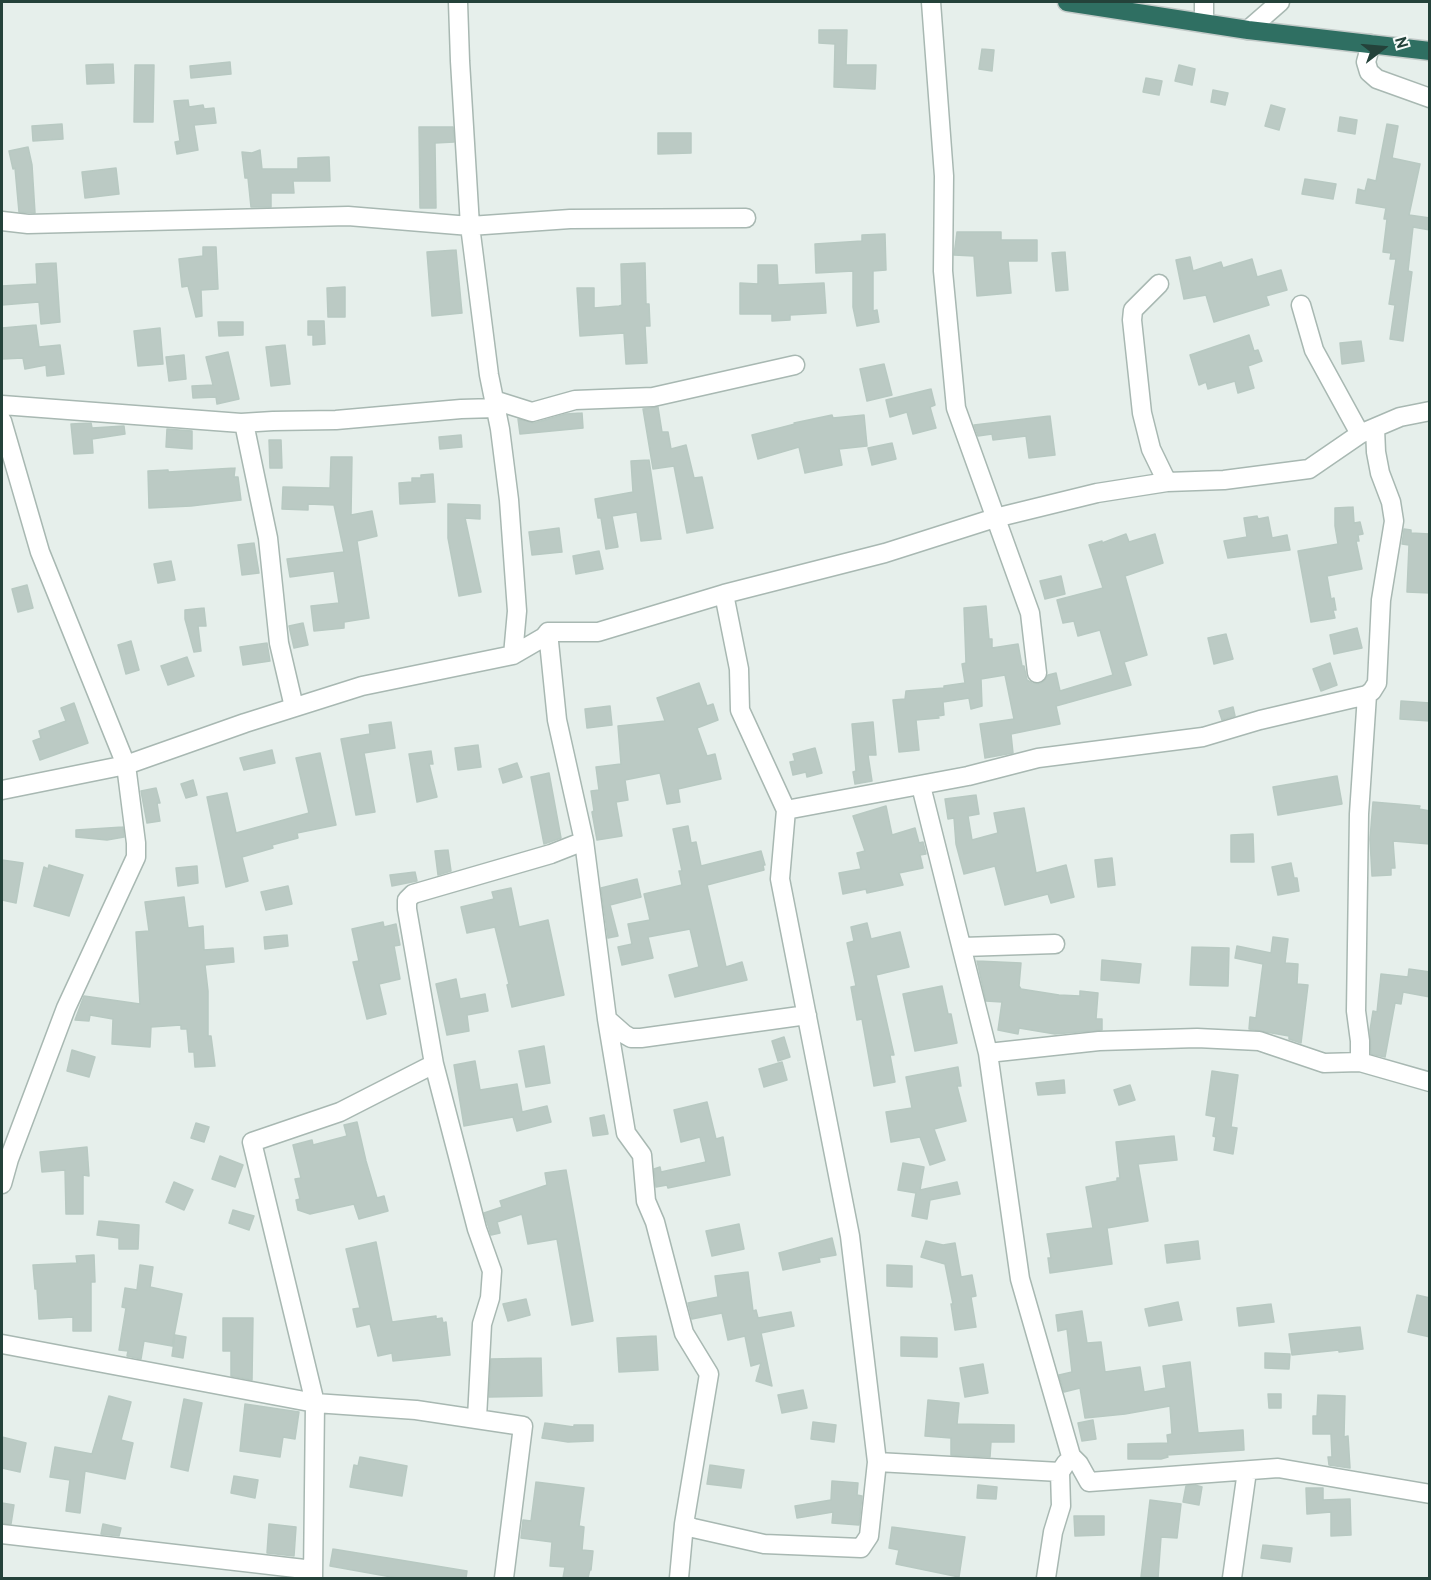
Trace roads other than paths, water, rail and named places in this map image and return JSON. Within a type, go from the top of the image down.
[{"type":"highway","points":[[1067,2],[1248,30],[1430,51]]},
{"type":"street","points":[[458,2],[470,226],[489,375],[509,500],[516,600],[513,655]]},
{"type":"street","points":[[931,2],[944,176],[943,271],[956,408],[1030,613],[1037,674]]},
{"type":"street","points":[[1204,2],[1204,23]]},
{"type":"street","points":[[1248,30],[1279,2]]},
{"type":"street","points":[[1371,44],[1366,62],[1369,72],[1377,79],[1430,99]]},
{"type":"street","points":[[2,222],[28,224],[348,216],[470,226],[570,219],[746,218]]},
{"type":"street","points":[[1159,284],[1133,310],[1132,320],[1142,413],[1151,449],[1167,482]]},
{"type":"street","points":[[786,810],[921,786],[1038,758],[1203,737],[1270,717],[1367,695],[1372,691],[1377,683],[1381,600],[1394,521],[1391,502],[1380,473],[1376,452],[1367,431],[1314,350],[1301,305]]},
{"type":"street","points":[[2,405],[241,423],[336,420],[495,404],[532,412],[575,400],[653,397],[795,365]]},
{"type":"street","points":[[548,632],[598,632],[724,594],[885,553],[995,518],[1097,494],[1167,482],[1224,480],[1309,469],[1367,431],[1400,417],[1430,411]]},
{"type":"street","points":[[2,421],[40,552],[126,765],[136,843],[136,857],[66,1008],[5,1159],[2,1184]]},
{"type":"street","points":[[241,423],[268,538],[279,643],[294,707]]},
{"type":"street","points":[[684,1524],[764,1544],[861,1548],[869,1536],[877,1462],[850,1236],[780,879],[786,810],[741,710],[739,669],[724,594]]},
{"type":"street","points":[[2,790],[126,765],[362,686],[513,655],[544,637],[548,632]]},
{"type":"street","points":[[548,632],[557,720],[584,841],[607,1019],[626,1133],[642,1155],[646,1201],[655,1222],[684,1333],[709,1374],[684,1524],[679,1578]]},
{"type":"street","points":[[1360,1062],[1356,1011],[1357,913],[1359,814],[1367,695]]},
{"type":"street","points":[[921,786],[988,1053],[1020,1279],[1071,1456],[1080,1464],[1089,1482],[1278,1468],[1430,1494]]},
{"type":"street","points":[[477,1418],[482,1324],[490,1298],[492,1271],[477,1229],[434,1064],[407,900],[413,894],[551,854],[584,841]]},
{"type":"street","points":[[963,947],[1055,944]]},
{"type":"street","points":[[607,1019],[631,1038],[641,1038],[807,1015]]},
{"type":"street","points":[[988,1053],[1099,1041],[1197,1038],[1259,1041],[1324,1063],[1360,1062],[1430,1082]]},
{"type":"street","points":[[2,1534],[313,1574],[315,1403],[252,1142],[340,1112],[434,1064]]},
{"type":"street","points":[[2,1344],[315,1403],[416,1410],[523,1426],[504,1578]]},
{"type":"street","points":[[1046,1578],[1053,1532],[1061,1506],[1060,1472],[1071,1456]]},
{"type":"street","points":[[877,1462],[1060,1472]]},
{"type":"street","points":[[1232,1578],[1247,1471]]}]
